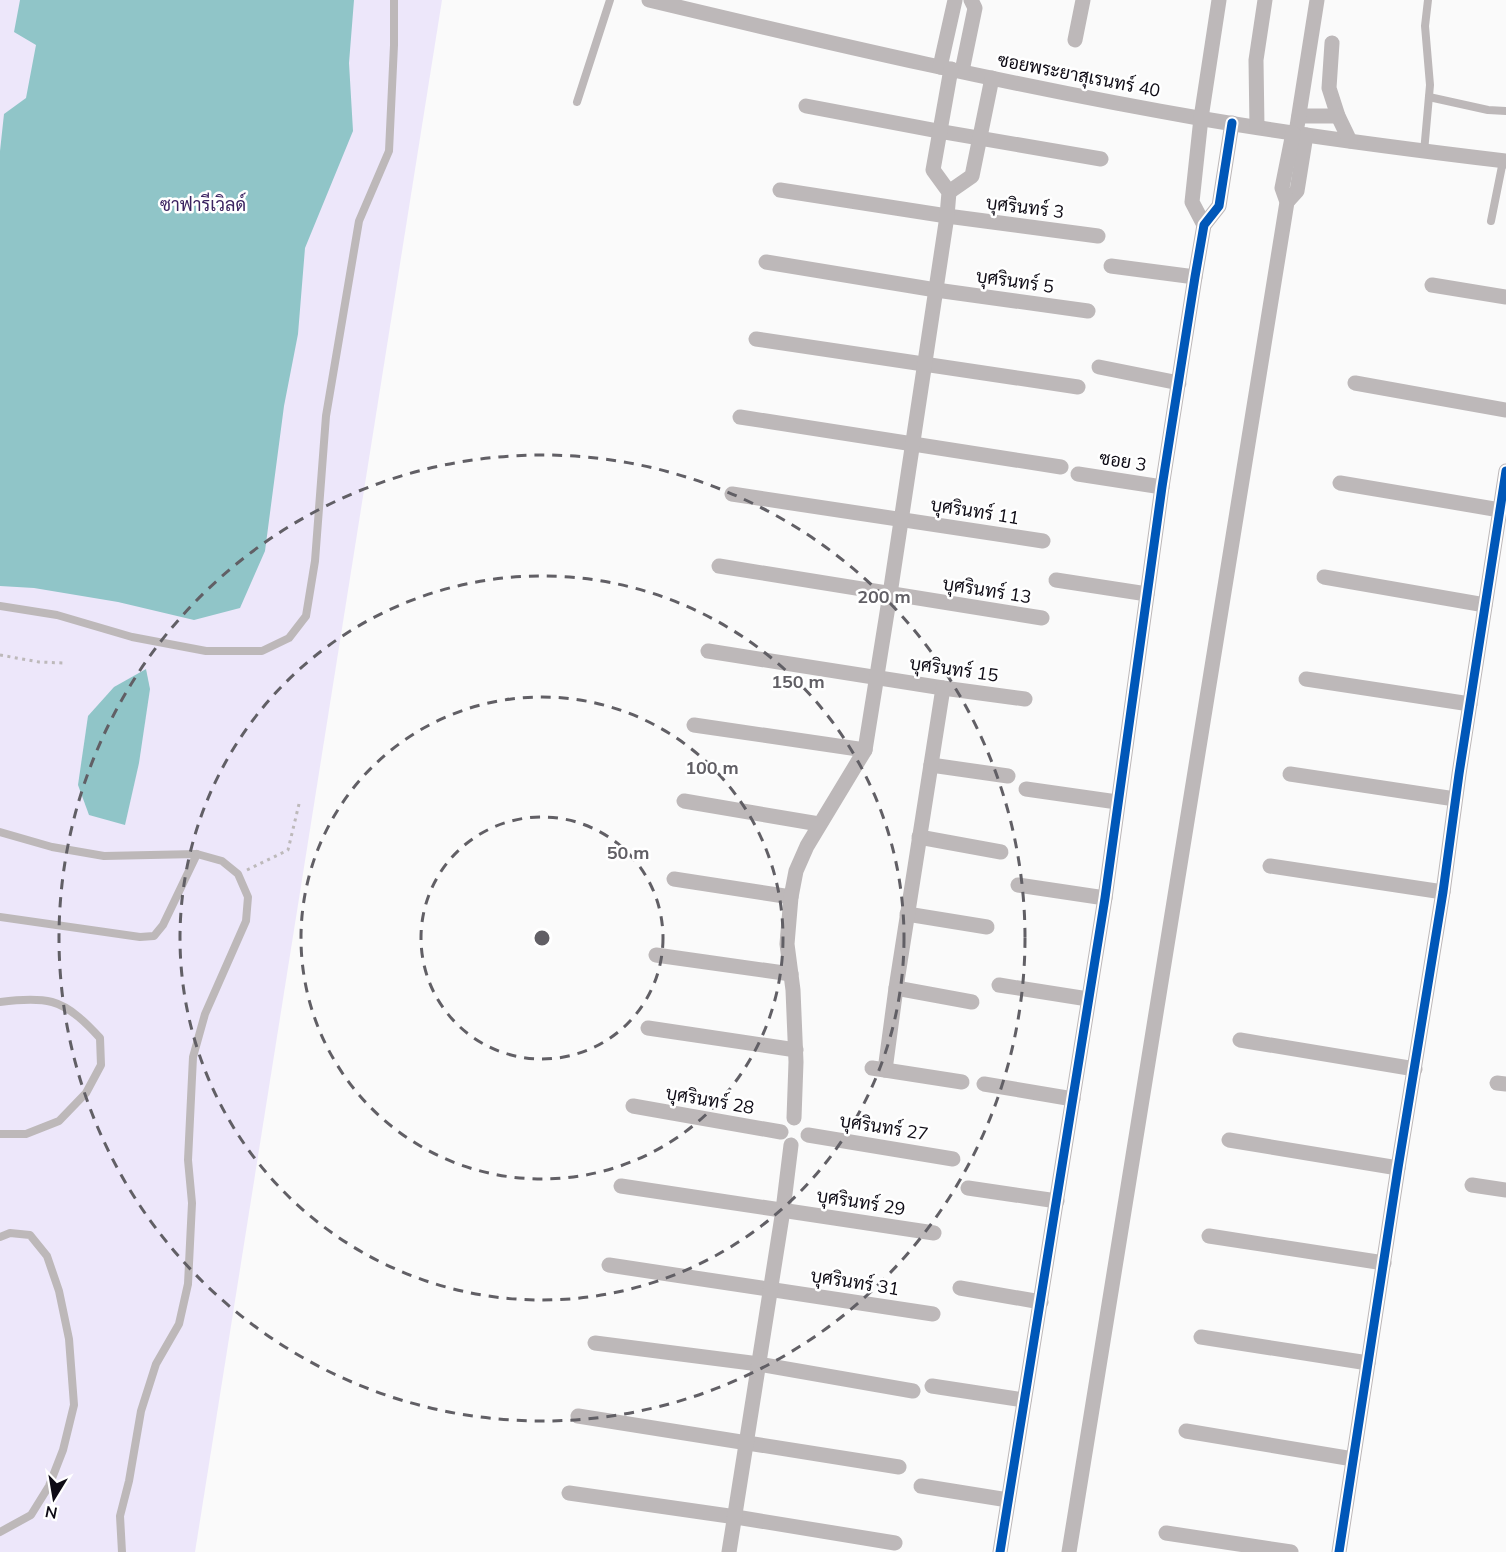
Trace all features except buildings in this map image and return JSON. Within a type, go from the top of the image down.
[{"type":"street","name":"ซอยพระยาสุเรนทร์ 40","points":[[649,0],[992,78],[1201,118],[1424,152],[1504,161]]},
{"type":"street","points":[[794,1118],[796,1050],[787,944],[791,897],[796,871],[819,824],[865,750],[913,445],[949,192],[933,170],[938,131],[951,69],[955,0]]},
{"type":"street","points":[[951,69],[975,8],[971,0]]},
{"type":"street","points":[[1075,40],[1083,0]]},
{"type":"street","points":[[1204,225],[1192,202],[1201,118],[1219,0]]},
{"type":"street","points":[[1257,127],[1256,60],[1265,0]]},
{"type":"street","points":[[1069,1552],[1287,202],[1282,188],[1299,133],[1299,116],[1317,0]]},
{"type":"street","points":[[1332,43],[1329,88],[1338,116],[1350,141]]},
{"type":"street","points":[[949,192],[972,176],[992,78]]},
{"type":"street","points":[[806,106],[1101,159]]},
{"type":"street","points":[[1299,116],[1338,116]]},
{"type":"street","points":[[1000,1552],[1105,897],[1162,487],[1195,277],[1204,225],[1219,206],[1232,123]]},
{"type":"street","name":"บุศรินทร์ 3","points":[[780,190],[946,216],[1098,236]]},
{"type":"street","name":"บุศรินทร์ 5","points":[[766,262],[936,290],[1088,311]]},
{"type":"street","points":[[1111,266],[1195,277]]},
{"type":"street","points":[[1432,285],[1506,297]]},
{"type":"street","points":[[756,339],[924,366],[1078,387]]},
{"type":"street","points":[[1099,367],[1179,383]]},
{"type":"street","points":[[1356,383],[1506,410]]},
{"type":"street","points":[[740,417],[1061,466]]},
{"type":"street","points":[[1339,1552],[1443,892],[1455,799],[1506,471]]},
{"type":"street","name":"ซอย 3","points":[[1078,474],[1162,487]]},
{"type":"street","points":[[1340,483],[1500,510]]},
{"type":"street","name":"บุศรินทร์ 11","points":[[732,494],[1043,541]]},
{"type":"street","name":"บุศรินทร์ 13","points":[[719,566],[1042,618]]},
{"type":"street","points":[[1324,577],[1485,605]]},
{"type":"street","points":[[1056,580],[1147,594]]},
{"type":"street","name":"บุศรินทร์ 15","points":[[708,651],[1025,699]]},
{"type":"street","points":[[1306,679],[1470,704]]},
{"type":"street","points":[[943,688],[896,988],[878,1069],[962,1082]]},
{"type":"street","points":[[694,725],[865,750]]},
{"type":"street","points":[[931,765],[1008,776]]},
{"type":"street","points":[[1290,774],[1455,799]]},
{"type":"street","points":[[1026,789],[1117,802]]},
{"type":"street","points":[[684,801],[819,824]]},
{"type":"street","points":[[919,837],[1001,852]]},
{"type":"street","points":[[1270,866],[1443,892]]},
{"type":"street","points":[[674,879],[791,897]]},
{"type":"street","points":[[1018,885],[1105,897]]},
{"type":"street","points":[[908,914],[987,927]]},
{"type":"street","points":[[656,955],[791,974]]},
{"type":"street","points":[[999,986],[1088,999]]},
{"type":"street","points":[[896,988],[972,1002]]},
{"type":"street","points":[[648,1028],[796,1050]]},
{"type":"street","points":[[1240,1040],[1415,1069]]},
{"type":"street","points":[[984,1084],[1073,1098]]},
{"type":"street","name":"บุศรินทร์ 28","points":[[633,1106],[781,1132]]},
{"type":"street","points":[[794,1118],[799,1118],[807,1124],[808,1135],[802,1144],[791,1145],[782,1137],[781,1132],[785,1122],[794,1118]]},
{"type":"street","name":"บุศรินทร์ 27","points":[[808,1135],[953,1159]]},
{"type":"street","points":[[1229,1140],[1398,1168]]},
{"type":"street","points":[[729,1552],[783,1210],[791,1145]]},
{"type":"street","points":[[1472,1185],[1506,1190]]},
{"type":"street","name":"บุศรินทร์ 29","points":[[621,1186],[934,1233]]},
{"type":"street","points":[[968,1188],[1057,1202]]},
{"type":"street","points":[[1209,1236],[1384,1263]]},
{"type":"street","name":"บุศรินทร์ 31","points":[[609,1265],[933,1314]]},
{"type":"street","points":[[960,1288],[1041,1302]]},
{"type":"street","points":[[1202,1337],[1368,1363]]},
{"type":"street","points":[[595,1343],[759,1364],[913,1391]]},
{"type":"street","points":[[932,1386],[1024,1400]]},
{"type":"street","points":[[579,1416],[899,1467]]},
{"type":"street","points":[[1186,1431],[1353,1459]]},
{"type":"street","points":[[921,1486],[1008,1500]]},
{"type":"street","points":[[569,1493],[895,1543]]},
{"type":"street","points":[[1166,1533],[1290,1552]]},
{"type":"lane","points":[[0,606],[57,615],[132,637],[206,651],[262,651],[289,638],[306,616],[315,561],[326,416],[359,221],[389,151],[394,0]]},
{"type":"lane","points":[[577,102],[610,0]]},
{"type":"lane","points":[[1424,152],[1430,85],[1425,26],[1428,0]]},
{"type":"lane","points":[[1429,97],[1488,110],[1506,111]]},
{"type":"lane","points":[[1491,221],[1504,161]]},
{"type":"lane","points":[[0,831],[52,847],[104,856],[197,854],[222,861],[238,874],[248,897],[246,921],[205,1014],[193,1057],[188,1160],[192,1203],[188,1284],[179,1324],[156,1364],[141,1411],[129,1481],[120,1516],[122,1552]]},
{"type":"lane","points":[[0,916],[140,937],[154,936],[163,925],[197,854]]},
{"type":"lane","points":[[0,1002],[17,1000],[53,1002],[82,1018],[100,1038],[101,1065],[86,1093],[59,1120],[26,1134],[0,1134]]},
{"type":"lane","points":[[0,1236],[10,1233],[30,1236],[47,1256],[60,1291],[69,1339],[74,1405],[63,1450],[49,1486],[31,1515],[0,1532]]},
{"type":"path","points":[[0,655],[39,662],[63,663]]},
{"type":"path","points":[[238,874],[288,850],[299,804]]},
{"type":"green space","name":"ซาฟารีเวิลด์","points":[[0,0],[442,0],[195,1552],[0,1552]]},
{"type":"water","points":[[20,0],[354,0],[349,63],[353,131],[305,248],[298,334],[284,406],[265,551],[240,608],[194,620],[118,602],[34,588],[0,586],[0,151],[4,114],[26,98],[36,45],[14,32]]},
{"type":"water","points":[[146,669],[150,689],[139,763],[125,825],[89,815],[78,785],[88,716],[114,687]]},
{"type":"cycle path","points":[[1000,1552],[1105,898],[1162,487],[1195,277],[1204,225],[1219,206],[1232,123]]},
{"type":"cycle path","points":[[1339,1552],[1443,892],[1506,471]]}]
